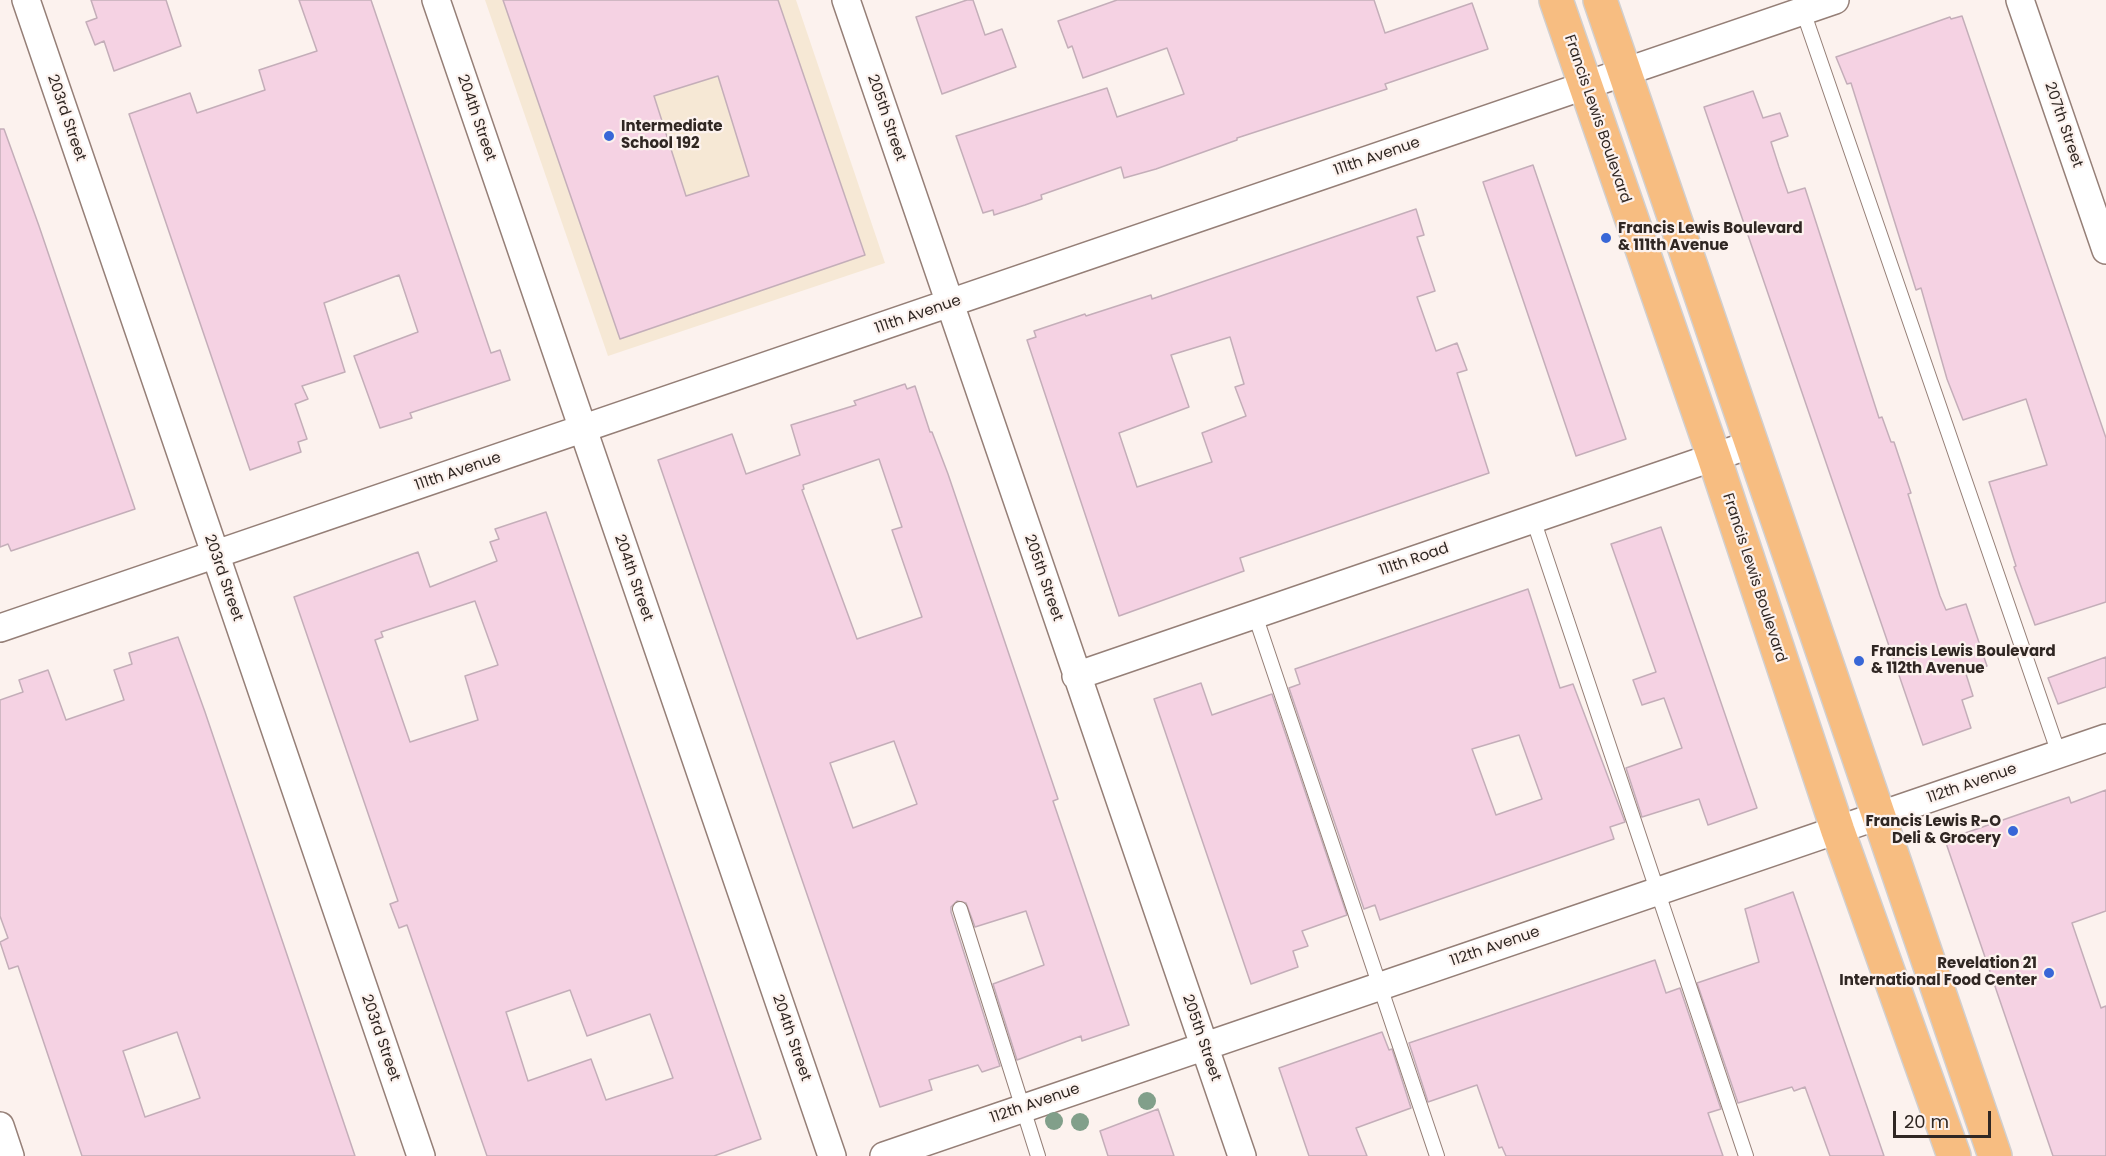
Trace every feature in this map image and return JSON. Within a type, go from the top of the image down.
[{"type":"main road","name":"Francis Lewis Boulevard","points":[[1556,0],[1714,457],[1838,831],[1954,1156]]},
{"type":"main road","points":[[1600,0],[1995,1156]]},
{"type":"street","name":"203rd Street","points":[[26,0],[421,1156]]},
{"type":"street","name":"204th Street","points":[[436,0],[832,1156]]},
{"type":"street","name":"205th Street","points":[[846,0],[1242,1156]]},
{"type":"street","name":"111th Avenue","points":[[0,628],[1585,86],[1624,70],[1834,0]]},
{"type":"street","name":"207th Street","points":[[2020,0],[2106,250]]},
{"type":"street","name":"111th Road","points":[[1076,675],[1752,444]]},
{"type":"street","name":"112th Avenue","points":[[885,1156],[2106,738]]},
{"type":"street","points":[[0,1126],[10,1156]]},
{"type":"lane","points":[[1803,11],[2059,754]]},
{"type":"lane","points":[[1533,519],[1746,1156]]},
{"type":"lane","points":[[1255,615],[1437,1156]]},
{"type":"lane","points":[[960,909],[1038,1156]]},
{"type":"shaded area","name":"Intermediate School 192","points":[[485,0],[796,0],[885,263],[608,356]]},
{"type":"building","points":[[91,0],[166,0],[181,46],[114,71],[104,41],[95,45],[86,22],[97,18]]},
{"type":"building","points":[[299,0],[371,0],[491,353],[500,350],[510,380],[410,413],[412,418],[380,428],[354,356],[418,332],[399,275],[324,303],[345,372],[302,386],[308,399],[295,404],[307,439],[298,442],[301,452],[250,470],[129,114],[190,93],[197,113],[265,90],[259,70],[317,51]]},
{"type":"building","name":"Intermediate School 192","points":[[503,0],[778,0],[865,255],[620,339]],"holes":[[[718,76],[749,176],[686,196],[654,96]]]},
{"type":"building","points":[[973,0],[985,35],[1002,29],[1016,67],[942,94],[916,17]]},
{"type":"building","points":[[1117,0],[1374,0],[1385,33],[1472,3],[1488,49],[1385,84],[1387,89],[1237,138],[1237,140],[1156,169],[1124,178],[1121,167],[1041,195],[1042,199],[1025,205],[994,215],[993,210],[983,213],[956,136],[1107,88],[1117,117],[1184,94],[1167,48],[1083,78],[1072,46],[1068,48],[1058,21]]},
{"type":"building","points":[[1962,16],[2106,438],[2106,602],[2035,625],[2014,567],[2016,566],[1989,482],[2047,465],[2026,399],[1963,420],[1947,379],[1921,288],[1916,290],[1851,83],[1847,84],[1836,57],[1950,17],[1951,19]]},
{"type":"building","points":[[1753,91],[1763,118],[1780,113],[1788,136],[1771,142],[1779,167],[1788,193],[1805,188],[1879,418],[1882,417],[1891,442],[1894,442],[1911,493],[1908,494],[1940,596],[1946,610],[1966,604],[1987,666],[1966,674],[1973,696],[1962,700],[1971,728],[1923,745],[1704,107]]},
{"type":"building","points":[[0,129],[4,129],[39,226],[135,509],[11,551],[8,544],[0,547]]},
{"type":"building","points":[[1533,165],[1626,439],[1576,456],[1483,182]]},
{"type":"building","points":[[1416,209],[1424,235],[1417,237],[1435,291],[1417,297],[1436,351],[1457,343],[1467,370],[1457,373],[1489,473],[1240,558],[1244,571],[1119,616],[1027,340],[1036,337],[1034,331],[1085,314],[1086,316],[1151,295],[1152,299]],"holes":[[[1230,337],[1244,384],[1235,387],[1246,416],[1202,433],[1212,462],[1137,487],[1119,433],[1189,407],[1171,355]]]},
{"type":"building","points":[[905,384],[907,389],[915,386],[930,432],[932,432],[948,474],[1058,799],[1053,801],[1129,1025],[1082,1041],[1081,1036],[1017,1060],[993,984],[1044,965],[1026,911],[975,927],[966,903],[957,901],[951,907],[951,912],[1000,1066],[982,1072],[978,1065],[929,1080],[932,1090],[880,1107],[658,460],[732,434],[746,474],[800,455],[791,425],[856,405],[854,401]],"holes":[[[879,459],[902,527],[892,530],[922,617],[857,639],[802,490],[803,485]],[[894,741],[917,804],[853,828],[830,763]]]},
{"type":"building","points":[[546,512],[761,1139],[714,1156],[487,1156],[407,925],[399,928],[390,904],[398,901],[294,597],[418,552],[430,587],[497,561],[490,542],[499,539],[495,529]],"holes":[[[475,601],[498,665],[465,676],[478,720],[410,742],[375,640],[383,637],[381,632]],[[570,990],[587,1036],[650,1014],[673,1078],[606,1100],[591,1059],[528,1081],[506,1012]]]},
{"type":"building","points":[[1661,527],[1757,808],[1708,825],[1699,799],[1642,817],[1626,768],[1682,748],[1664,698],[1642,705],[1633,680],[1656,672],[1611,544]]},
{"type":"building","points":[[1528,589],[1560,688],[1573,684],[1625,822],[1610,827],[1614,839],[1380,920],[1375,905],[1364,909],[1289,688],[1300,684],[1295,669]],"holes":[[[1519,735],[1542,799],[1496,815],[1472,749]]]},
{"type":"building","points":[[178,637],[355,1156],[82,1156],[18,966],[9,969],[0,942],[8,938],[0,916],[0,700],[23,692],[19,680],[48,670],[66,720],[124,700],[114,670],[132,664],[129,653]],"holes":[[[177,1032],[200,1098],[145,1117],[123,1051]]]},
{"type":"building","points":[[2106,657],[2106,687],[2058,704],[2048,678]]},
{"type":"building","points":[[1201,683],[1212,715],[1272,694],[1347,915],[1302,931],[1308,946],[1293,951],[1298,967],[1251,984],[1154,699]]},
{"type":"building","points":[[2106,790],[2106,911],[2072,923],[2101,1008],[2106,1006],[2106,1156],[2053,1156],[1945,840],[2069,797],[2071,803]]},
{"type":"building","points":[[1793,892],[1884,1156],[1830,1156],[1805,1087],[1794,1091],[1792,1087],[1738,1103],[1697,983],[1759,962],[1745,909]]},
{"type":"building","points":[[1655,960],[1666,993],[1680,988],[1721,1109],[1708,1113],[1723,1156],[1506,1156],[1502,1147],[1499,1148],[1477,1085],[1428,1102],[1409,1043]]},
{"type":"building","points":[[1382,1032],[1389,1050],[1392,1049],[1411,1108],[1356,1128],[1367,1156],[1309,1156],[1279,1068]]},
{"type":"building","points":[[1158,1109],[1174,1156],[1108,1156],[1100,1131]]},
{"type":"place","name":"Intermediate School 192","points":[[609,136]]},
{"type":"place","name":"Francis Lewis Boulevard & 111th Avenue","points":[[1606,238]]},
{"type":"place","name":"Francis Lewis Boulevard & 112th Avenue","points":[[1859,661]]},
{"type":"place","name":"Francis Lewis R-O Deli & Grocery","points":[[2013,831]]},
{"type":"place","name":"Revelation 21 International Food Center","points":[[2049,973]]}]
